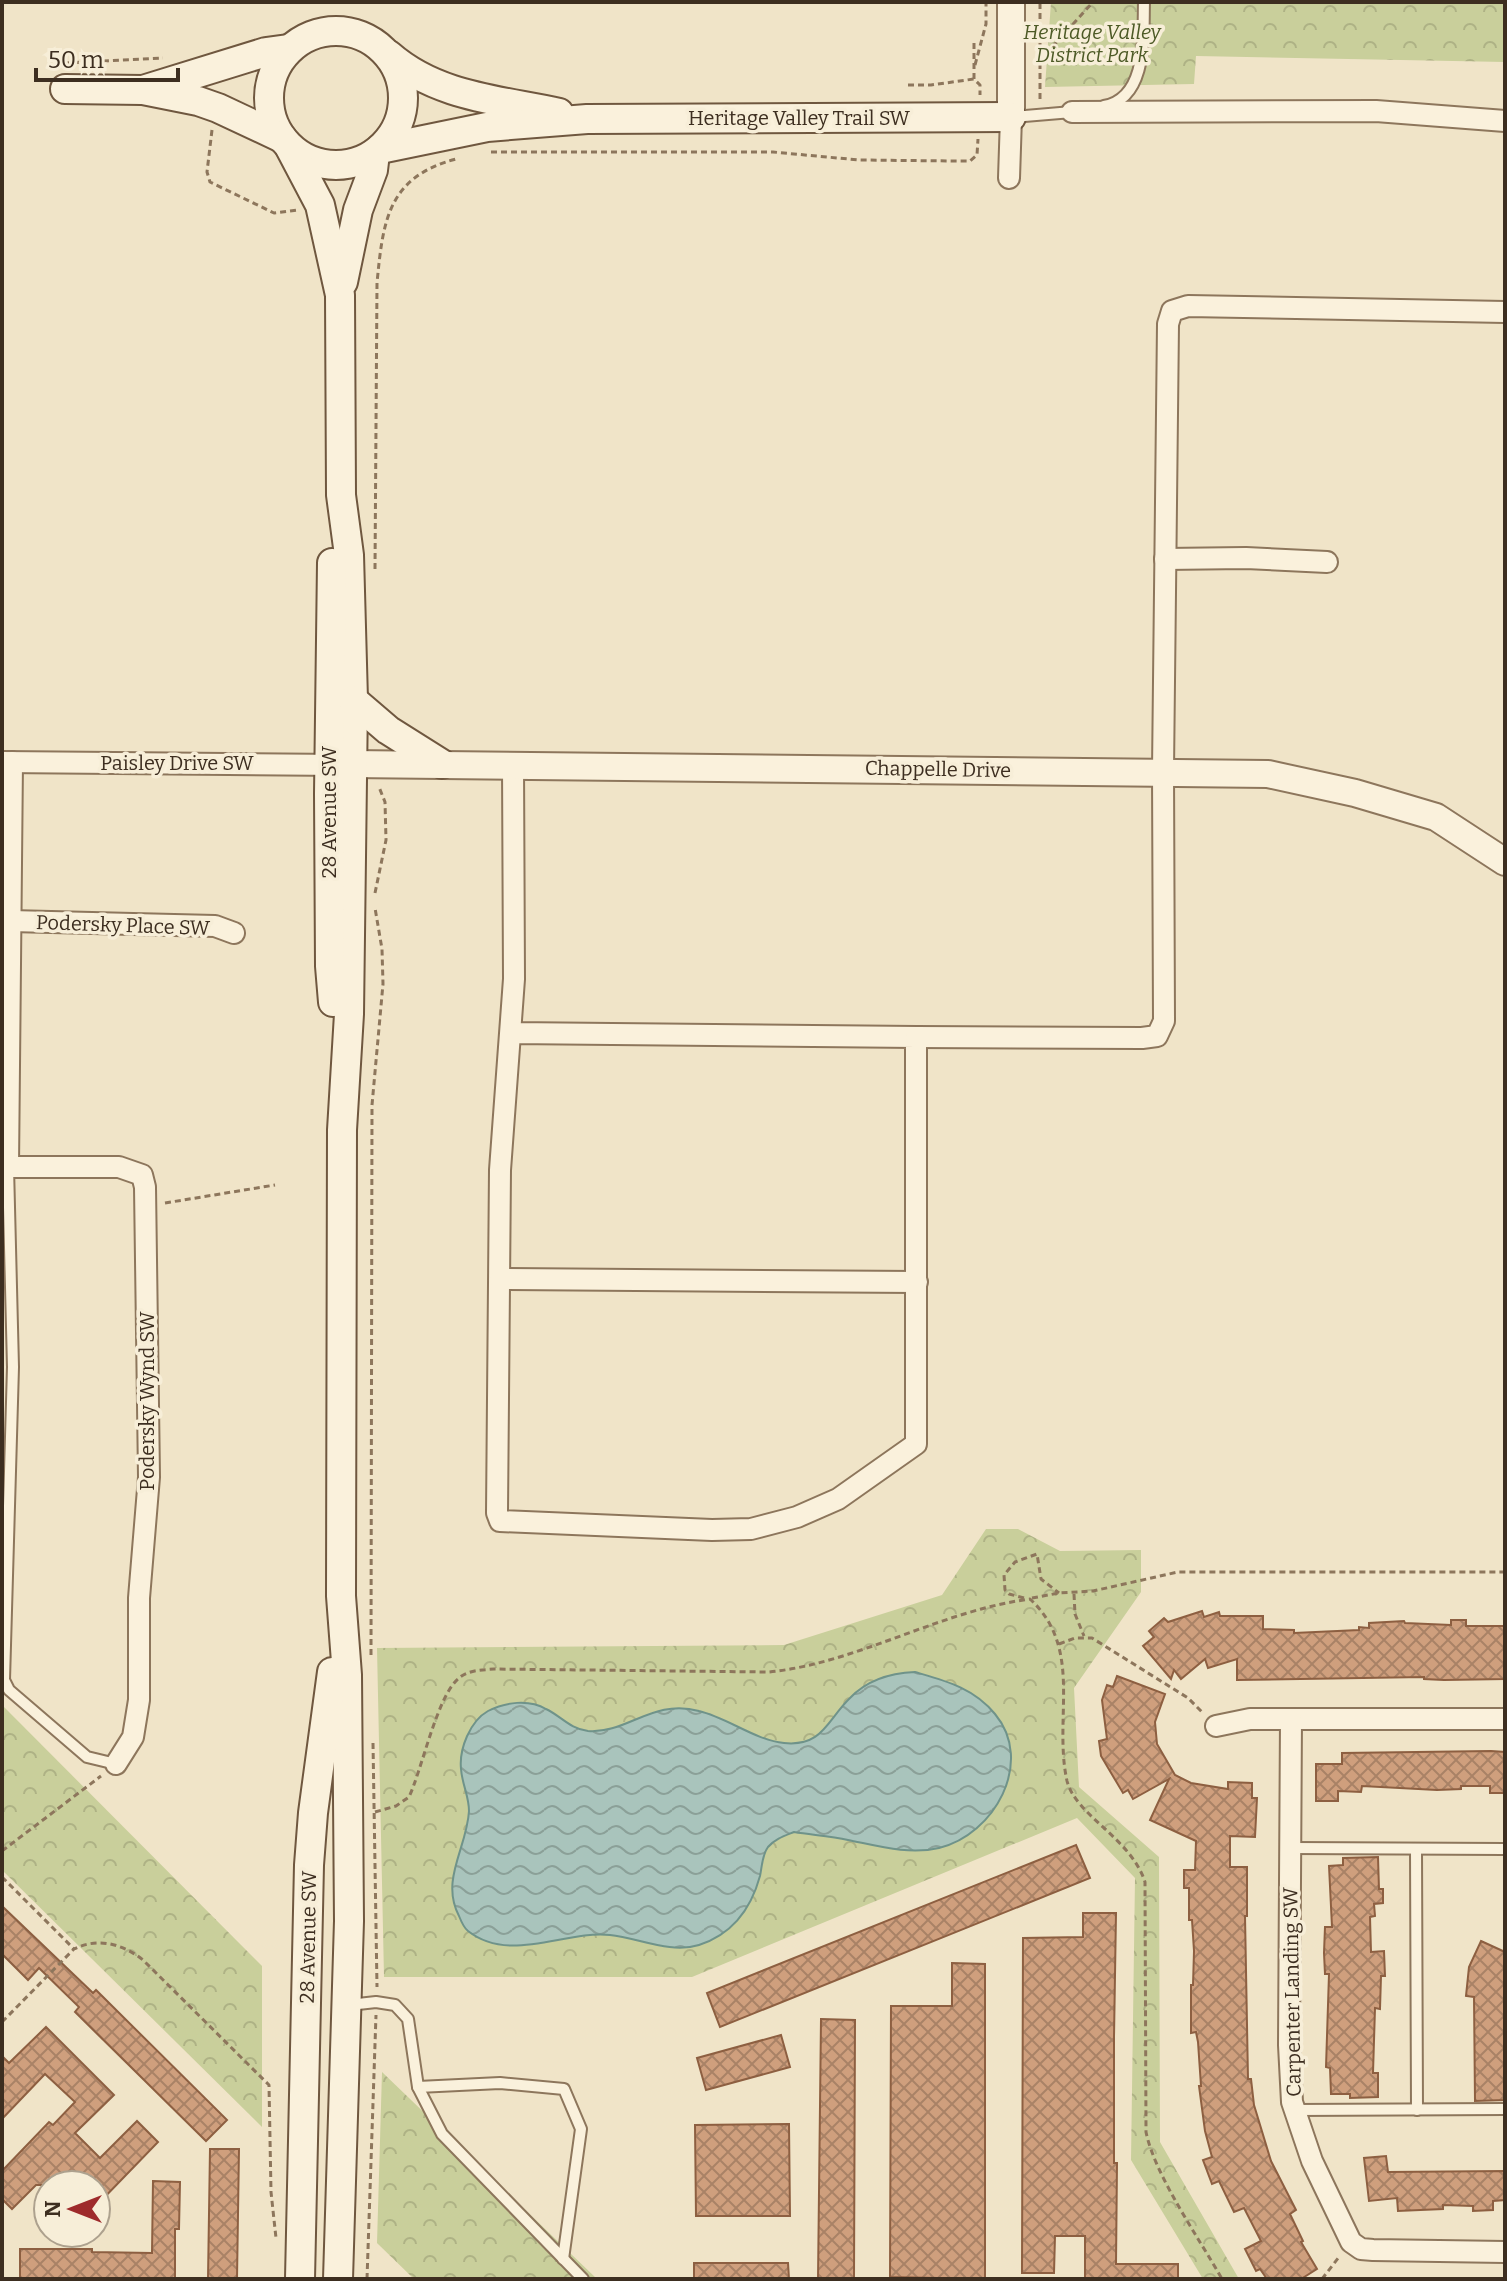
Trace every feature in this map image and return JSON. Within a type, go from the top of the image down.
[{"type":"main road","points":[[65,89],[143,90],[218,108],[286,143],[305,158],[331,165],[358,162],[377,151],[393,133],[402,114],[404,93],[399,72],[388,54],[358,33],[339,30],[320,31],[288,49],[271,77],[268,93],[274,124],[286,143]]},
{"type":"main road","points":[[143,90],[266,52],[288,49]]},
{"type":"main road","name":"Heritage Valley Trail SW","points":[[388,54],[398,63],[443,87],[498,103],[587,119]]},
{"type":"main road","name":"Heritage Valley Trail SW","points":[[377,151],[487,127],[587,119],[1011,117]]},
{"type":"main road","name":"28 Avenue SW","points":[[286,143],[320,205],[340,295],[341,495],[349,555],[353,700],[340,764]]},
{"type":"main road","name":"28 Avenue SW","points":[[340,295],[358,210],[377,151]]},
{"type":"main road","name":"28 Avenue SW","points":[[338,2279],[347,2005],[347,1675],[341,1596],[342,1130],[349,1014],[330,576],[341,495]]},
{"type":"main road","points":[[353,700],[388,730],[442,764]]},
{"type":"main road","name":"28 Avenue SW","points":[[300,2279],[309,1865],[341,1596]]},
{"type":"street","points":[[1009,178],[1011,2]]},
{"type":"street","points":[[1072,112],[1376,111],[1505,121]]},
{"type":"street","points":[[512,1033],[1157,1036],[1164,1021],[1165,559],[1168,324],[1172,311],[1188,306],[1505,312]]},
{"type":"street","points":[[1165,559],[1246,558],[1327,562]]},
{"type":"street","points":[[5,1167],[10,921],[7,762]]},
{"type":"street","name":"Paisley Drive SW","points":[[7,762],[340,764]]},
{"type":"street","name":"Chappelle Drive","points":[[340,764],[1268,774],[1355,793],[1436,817],[1505,862]]},
{"type":"street","points":[[513,764],[512,1033],[502,1136],[497,1513],[500,1521],[751,1529],[797,1517],[838,1499],[916,1444],[916,1037]]},
{"type":"street","name":"Podersky Place SW","points":[[10,921],[215,926],[234,933]]},
{"type":"street","name":"Podersky Wynd SW","points":[[5,1167],[131,1169],[142,1175],[149,1477],[139,1589],[139,1700],[133,1737],[116,1764]]},
{"type":"street","points":[[500,1279],[917,1282]]},
{"type":"street","points":[[1216,1726],[1250,1719],[1505,1719]]},
{"type":"street","name":"Carpenter Landing SW","points":[[1291,1719],[1289,2060],[1295,2110],[1312,2161],[1351,2242]]},
{"type":"street","points":[[1351,2242],[1361,2249],[1373,2250],[1505,2252]]},
{"type":"lane","points":[[1011,117],[1111,105],[1124,95],[1140,71],[1144,2]]},
{"type":"lane","points":[[5,1167],[11,1483],[4,1680],[9,1690],[87,1757],[116,1764]]},
{"type":"lane","points":[[1291,1848],[1505,1849]]},
{"type":"lane","points":[[1416,1850],[1417,2110]]},
{"type":"lane","points":[[347,2005],[376,2002],[395,2005],[408,2019],[418,2087],[442,2134],[583,2279]]},
{"type":"lane","points":[[418,2087],[500,2083],[564,2089],[581,2129],[563,2259]]},
{"type":"lane","points":[[1295,2110],[1505,2109]]},
{"type":"path","points":[[974,68],[984,35],[986,2]]},
{"type":"path","points":[[1040,2],[1040,115]]},
{"type":"path","points":[[1040,64],[1093,2]]},
{"type":"path","points":[[974,43],[974,79],[980,85]]},
{"type":"path","points":[[65,89],[65,63],[134,61],[173,55]]},
{"type":"path","points":[[908,85],[974,79]]},
{"type":"path","points":[[212,130],[207,172],[210,182],[274,213],[307,209]]},
{"type":"path","points":[[481,153],[773,152],[859,160],[956,161],[970,161],[977,155]]},
{"type":"path","points":[[375,568],[377,283],[380,256],[388,219],[403,188],[414,176],[438,164],[463,157]]},
{"type":"path","points":[[377,215],[388,219]]},
{"type":"path","points":[[375,894],[386,840],[385,802],[380,793]]},
{"type":"path","points":[[371,1661],[372,1105],[383,984],[382,949],[375,906]]},
{"type":"path","points":[[145,1206],[275,1185]]},
{"type":"path","points":[[1059,1593],[1041,1579],[1037,1554],[1027,1556],[1004,1575],[1003,1583],[1009,1594],[1030,1599],[1047,1618],[1059,1644],[1068,1782],[1081,1804],[1128,1849],[1145,1882],[1146,2132],[1159,2169],[1222,2279]]},
{"type":"path","points":[[375,1813],[396,1806],[409,1797],[443,1703],[457,1679],[466,1674],[494,1669],[769,1672],[799,1669],[963,1614],[1178,1572],[1505,1572]]},
{"type":"path","points":[[1074,1594],[1075,1614],[1084,1636]]},
{"type":"path","points":[[1059,1644],[1084,1636],[1092,1638],[1188,1698],[1216,1726]]},
{"type":"path","points":[[373,1737],[377,1986]]},
{"type":"path","points":[[2,1851],[116,1764]]},
{"type":"path","points":[[2,1877],[74,1949]]},
{"type":"path","points":[[2,2022],[74,1949],[86,1943],[100,1942],[130,1950],[269,2085],[271,2192],[278,2245]]},
{"type":"path","points":[[367,2279],[375,2020]]},
{"type":"path","points":[[1322,2279],[1351,2242]]},
{"type":"green space","name":"Heritage Valley District Park","points":[[1051,2],[1505,2],[1505,62],[1196,56],[1194,84],[1045,87]]},
{"type":"green space","points":[[986,1529],[1018,1529],[1060,1551],[1141,1550],[1141,1592],[1074,1688],[1079,1787],[1159,1857],[1160,2142],[1239,2279],[1203,2279],[1131,2160],[1135,1878],[1077,1818],[692,1977],[384,1977],[377,1648],[784,1645],[942,1595]]},
{"type":"green space","points":[[2,1705],[262,1966],[262,2127],[2,1870]]},
{"type":"green space","points":[[382,2072],[597,2279],[414,2279],[377,2243]]},
{"type":"water","points":[[915,1672],[948,1682],[978,1698],[995,1714],[1006,1733],[1011,1753],[1003,1794],[977,1828],[959,1840],[939,1848],[905,1850],[794,1832],[768,1847],[756,1888],[739,1919],[722,1934],[688,1947],[666,1947],[610,1935],[502,1945],[484,1940],[468,1931],[463,1924],[452,1890],[469,1811],[461,1761],[471,1728],[488,1711],[502,1705],[532,1704],[576,1728],[588,1731],[615,1727],[654,1712],[683,1708],[710,1714],[773,1741],[797,1743],[816,1736],[864,1686],[888,1676]]},
{"type":"building","points":[[1202,1611],[1204,1617],[1219,1612],[1220,1616],[1263,1616],[1263,1629],[1294,1630],[1294,1633],[1359,1630],[1359,1627],[1369,1628],[1369,1623],[1404,1621],[1451,1625],[1451,1620],[1466,1620],[1466,1626],[1505,1626],[1505,1679],[1237,1680],[1237,1659],[1208,1668],[1205,1659],[1181,1679],[1174,1670],[1171,1679],[1143,1646],[1154,1637],[1149,1631],[1164,1618],[1168,1622]]},
{"type":"building","points":[[1117,1676],[1165,1694],[1155,1722],[1157,1744],[1175,1775],[1191,1783],[1228,1789],[1228,1782],[1252,1783],[1252,1798],[1257,1798],[1255,1837],[1230,1836],[1230,1867],[1247,1867],[1248,2079],[1251,2079],[1254,2105],[1271,2161],[1296,2210],[1290,2214],[1301,2242],[1317,2269],[1301,2279],[1267,2279],[1260,2269],[1256,2271],[1245,2249],[1261,2241],[1244,2208],[1234,2212],[1219,2181],[1212,2184],[1203,2160],[1212,2157],[1199,2086],[1198,2042],[1196,2032],[1191,2033],[1194,1951],[1192,1920],[1189,1920],[1189,1888],[1184,1888],[1184,1870],[1195,1870],[1196,1841],[1150,1820],[1169,1779],[1133,1799],[1128,1790],[1123,1793],[1101,1756],[1099,1741],[1107,1739],[1102,1700],[1107,1685],[1113,1687]]},
{"type":"building","points":[[1505,1752],[1505,1793],[1490,1793],[1490,1786],[1437,1790],[1362,1786],[1361,1792],[1338,1791],[1338,1801],[1316,1801],[1316,1764],[1342,1764],[1342,1753]]},
{"type":"building","points":[[1076,1845],[1090,1878],[720,2027],[707,1993]]},
{"type":"building","points":[[1378,1857],[1379,1889],[1383,1889],[1383,1903],[1374,1904],[1375,1916],[1370,1917],[1371,1952],[1384,1951],[1385,1976],[1381,1976],[1380,2009],[1375,2008],[1373,2073],[1378,2073],[1378,2097],[1350,2098],[1350,2094],[1331,2094],[1330,2068],[1326,2067],[1329,1974],[1325,1974],[1325,1927],[1332,1927],[1329,1866],[1343,1865],[1343,1858]]},
{"type":"building","points":[[2,1906],[93,1993],[96,1990],[227,2120],[206,2141],[75,2012],[79,2007],[39,1968],[28,1980],[2,1954]]},
{"type":"building","points":[[1083,1913],[1116,1913],[1116,2264],[1178,2264],[1178,2279],[1085,2279],[1085,2236],[1055,2236],[1054,2273],[1022,2273],[1023,1938],[1083,1937]]},
{"type":"building","points":[[1481,1941],[1505,1952],[1505,2100],[1475,2101],[1474,1997],[1466,1996],[1469,1967]]},
{"type":"building","points":[[952,1963],[985,1964],[985,2279],[890,2277],[891,2006],[952,2006]]},
{"type":"building","points":[[821,2019],[855,2020],[854,2279],[818,2279]]},
{"type":"building","points":[[46,2027],[114,2095],[75,2133],[100,2158],[137,2121],[158,2142],[112,2189],[112,2169],[32,2169],[32,2189],[12,2209],[2,2199],[2,2171],[49,2122],[53,2125],[75,2102],[45,2074],[2,2119],[2,2056],[9,2063]]},
{"type":"building","points":[[781,2035],[790,2067],[706,2090],[697,2058]]},
{"type":"building","points":[[789,2124],[790,2216],[696,2216],[695,2125]]},
{"type":"building","points":[[210,2149],[239,2149],[237,2279],[208,2279]]},
{"type":"building","points":[[1386,2156],[1388,2172],[1505,2171],[1505,2200],[1493,2201],[1493,2210],[1473,2211],[1473,2206],[1443,2205],[1443,2209],[1398,2211],[1397,2198],[1369,2201],[1364,2158]]},
{"type":"building","points":[[153,2181],[180,2182],[179,2229],[175,2229],[175,2279],[20,2279],[20,2249],[152,2253]]},
{"type":"building","points":[[694,2263],[788,2263],[789,2279],[694,2279]]}]
